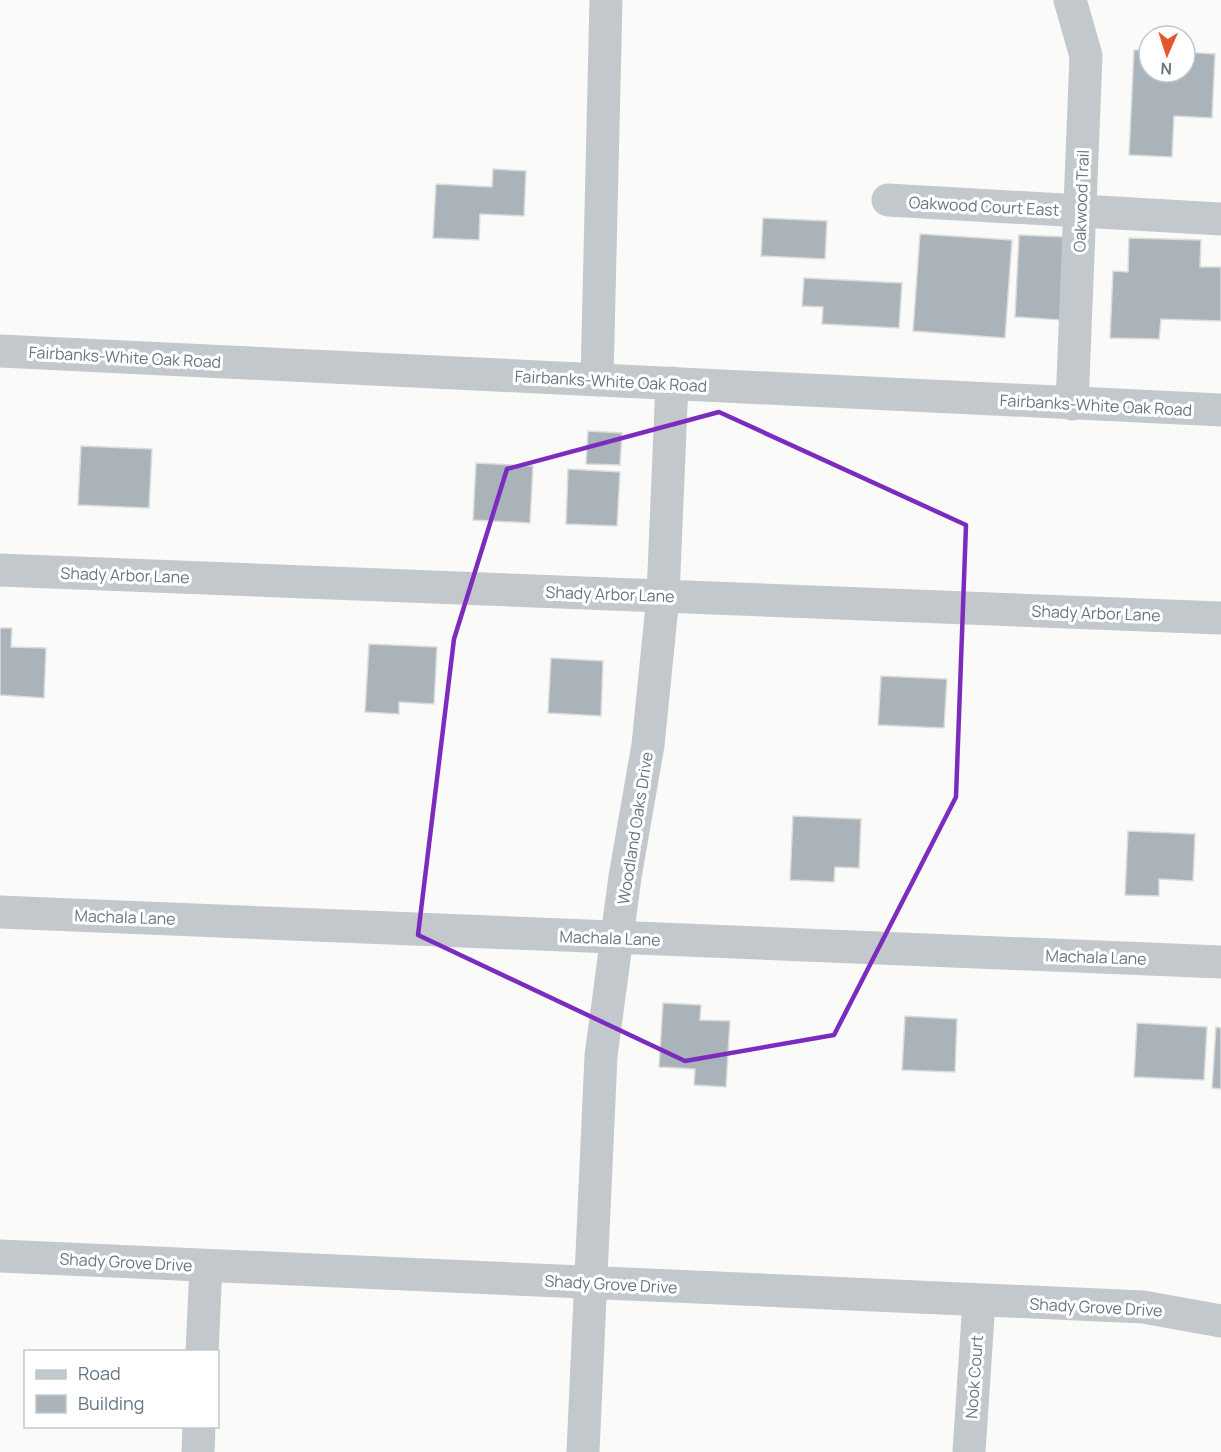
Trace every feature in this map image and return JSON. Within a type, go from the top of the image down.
[{"type":"street","points":[[597,380],[606,0]]},
{"type":"street","name":"Oakwood Trail","points":[[1070,0],[1086,56],[1072,404]]},
{"type":"street","name":"Oakwood Court East","points":[[888,200],[1221,219]]},
{"type":"street","name":"Fairbanks-White Oak Road","points":[[0,351],[1221,410]]},
{"type":"street","name":"Woodland Oaks Drive","points":[[583,1452],[601,1056],[619,939],[625,877],[648,745],[663,596],[672,383]]},
{"type":"street","name":"Shady Arbor Lane","points":[[0,570],[1221,618]]},
{"type":"street","name":"Machala Lane","points":[[0,912],[1221,962]]},
{"type":"street","name":"Shady Grove Drive","points":[[0,1256],[1143,1307],[1221,1321]]},
{"type":"street","points":[[202,1350],[206,1266]]},
{"type":"street","name":"Nook Court","points":[[969,1452],[979,1301]]},
{"type":"street","points":[[198,1452],[199,1428]]},
{"type":"highlighted area","points":[[719,412],[966,525],[956,797],[834,1035],[685,1061],[418,935],[454,639],[507,469]]},
{"type":"building","points":[[1134,50],[1137,50],[1137,84],[1197,84],[1197,53],[1215,54],[1212,118],[1174,116],[1172,157],[1129,155]]},
{"type":"building","points":[[493,169],[526,171],[524,216],[480,214],[479,240],[433,238],[436,184],[492,187]]},
{"type":"building","points":[[763,218],[827,221],[825,259],[761,256]]},
{"type":"building","points":[[920,234],[1012,240],[1005,338],[913,331]]},
{"type":"building","points":[[1019,235],[1066,237],[1061,320],[1015,317]]},
{"type":"building","points":[[1129,238],[1201,240],[1200,267],[1221,267],[1221,321],[1161,319],[1159,339],[1110,338],[1113,271],[1128,272]]},
{"type":"building","points":[[804,278],[902,283],[899,328],[822,324],[823,307],[802,306]]},
{"type":"building","points":[[588,431],[622,433],[620,465],[586,464]]},
{"type":"building","points":[[81,446],[152,449],[149,508],[78,505]]},
{"type":"building","points":[[476,463],[533,466],[530,523],[473,520]]},
{"type":"building","points":[[568,469],[620,472],[617,526],[566,524]]},
{"type":"building","points":[[0,628],[12,628],[11,647],[46,648],[44,698],[0,695]]},
{"type":"building","points":[[369,644],[437,647],[434,704],[399,702],[399,714],[365,712]]},
{"type":"building","points":[[551,658],[603,661],[601,716],[548,713]]},
{"type":"building","points":[[881,676],[947,679],[944,728],[878,725]]},
{"type":"building","points":[[793,816],[861,819],[859,868],[835,867],[834,882],[790,880]]},
{"type":"building","points":[[1128,831],[1195,834],[1193,881],[1159,879],[1159,896],[1125,895]]},
{"type":"building","points":[[663,1003],[701,1005],[700,1020],[730,1021],[726,1087],[694,1085],[695,1069],[659,1067]]},
{"type":"building","points":[[905,1016],[957,1019],[955,1072],[902,1070]]},
{"type":"building","points":[[1137,1023],[1207,1027],[1204,1080],[1134,1077]]},
{"type":"building","points":[[1216,1027],[1221,1028],[1221,1089],[1212,1088]]}]
